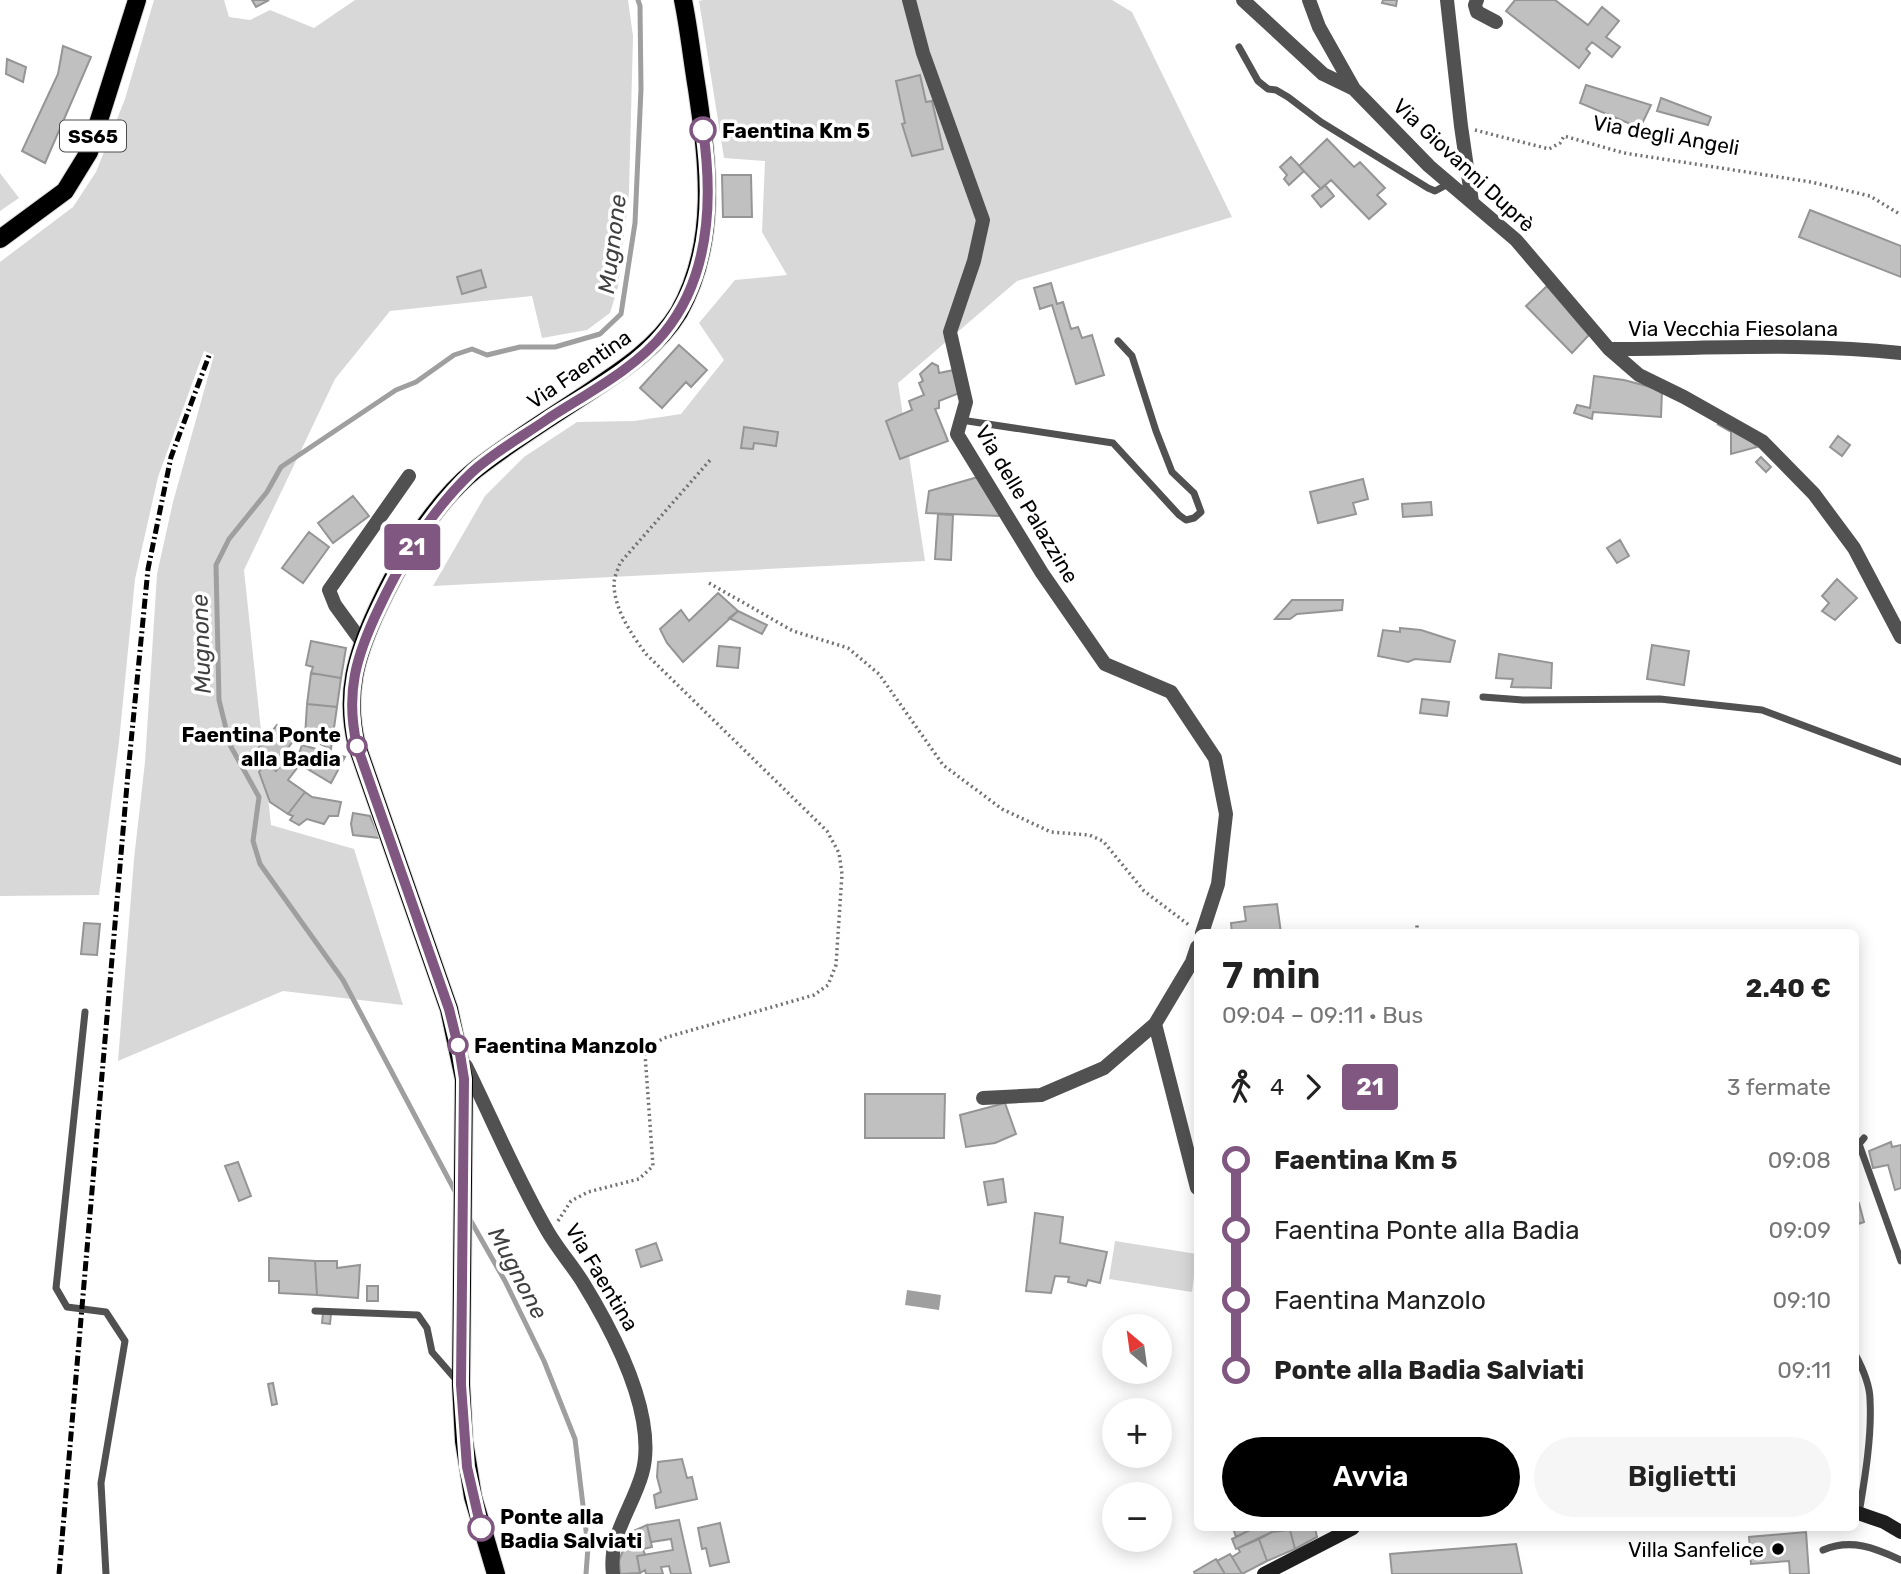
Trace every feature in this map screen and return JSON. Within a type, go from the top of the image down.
[{"type":"main road","name":"SS65","points":[[0,239],[65,191],[89,152],[137,0]]},
{"type":"main road","name":"Via Faentina","points":[[496,1574],[481,1529],[467,1467],[461,1385],[464,1079],[449,1009],[357,746],[351,703],[355,669],[362,642],[395,575],[422,529],[447,497],[473,472],[503,450],[637,359],[663,334],[679,311],[692,282],[702,249],[707,220],[708,184],[705,143],[683,0]]},
{"type":"street","name":"Via delle Palazzine","points":[[909,0],[923,53],[983,220],[974,261],[950,332],[966,402],[957,434],[1042,573],[1105,664],[1171,692],[1215,758],[1226,814],[1218,884],[1201,929]]},
{"type":"street","points":[[1243,0],[1323,74],[1354,89]]},
{"type":"street","name":"Via Giovanni Duprè","points":[[1309,0],[1319,27],[1354,89],[1429,166],[1516,240],[1609,349]]},
{"type":"street","points":[[1447,0],[1472,202]]},
{"type":"street","points":[[1477,0],[1477,12],[1496,22]]},
{"type":"street","name":"Via Vecchia Fiesolana","points":[[1609,349],[1783,346],[1901,354]]},
{"type":"street","name":"Via Vecchia Fiesolana","points":[[1609,349],[1639,375],[1694,402],[1762,441],[1814,494],[1854,548],[1900,635]]},
{"type":"street","points":[[362,642],[335,605],[329,590],[409,476]]},
{"type":"street","points":[[983,1098],[1041,1095],[1104,1068],[1155,1024],[1194,956]]},
{"type":"street","points":[[1155,1024],[1194,1176]]},
{"type":"street","name":"Via Faentina","points":[[460,1054],[550,1235],[600,1312],[617,1345],[643,1420],[646,1453],[643,1471],[615,1537],[611,1558],[613,1574]]},
{"type":"street","points":[[1859,1514],[1884,1522],[1901,1532]]},
{"type":"street","points":[[1264,1574],[1347,1531]]},
{"type":"lane","points":[[1239,47],[1258,81],[1268,89],[1289,97],[1321,122],[1428,188],[1435,191],[1450,183]]},
{"type":"lane","points":[[961,420],[1114,443],[1179,514],[1186,520],[1194,518],[1201,512],[1199,503],[1194,493],[1172,472],[1132,356],[1118,341]]},
{"type":"lane","points":[[1483,697],[1523,701],[1660,699],[1762,710],[1901,762]]},
{"type":"lane","points":[[85,1012],[56,1287],[66,1307],[106,1312],[125,1341],[101,1483],[106,1574]]},
{"type":"lane","points":[[1864,1138],[1860,1144],[1863,1158],[1901,1261]]},
{"type":"lane","points":[[315,1311],[418,1315],[427,1328],[432,1352],[461,1385]]},
{"type":"lane","points":[[1859,1361],[1870,1398],[1864,1483],[1859,1504]]},
{"type":"lane","points":[[1823,1550],[1854,1543],[1901,1560]]},
{"type":"path","name":"Via degli Angeli","points":[[1461,126],[1549,149],[1560,143],[1564,136],[1624,153],[1811,182],[1870,196],[1901,215]]},
{"type":"path","points":[[550,1235],[571,1201],[588,1192],[639,1179],[653,1166],[645,1054],[652,1045],[664,1038],[814,995],[828,985],[836,965],[842,874],[839,853],[827,831],[646,654],[631,633],[620,609],[614,583],[620,563],[712,459]]},
{"type":"path","points":[[709,583],[793,631],[848,648],[879,674],[943,765],[1002,809],[1051,832],[1089,835],[1103,841],[1144,891],[1195,929]]},
{"type":"path","points":[[1417,922],[1417,929]]},
{"type":"shaded area","points":[[154,0],[224,0],[229,17],[250,20],[270,10],[314,28],[355,0],[628,0],[633,36],[629,192],[618,287],[610,313],[587,330],[542,338],[532,296],[390,311],[335,379],[244,570],[271,825],[354,849],[403,1005],[283,991],[118,1061],[134,859],[145,762],[157,574],[173,502],[214,355],[204,351],[158,477],[135,579],[119,742],[99,895],[0,896],[0,262],[73,207],[96,172],[125,99]]},
{"type":"shaded area","points":[[1112,0],[1132,12],[1232,217],[1017,281],[898,383],[925,561],[433,586],[485,496],[524,457],[577,422],[634,421],[681,414],[724,360],[699,323],[735,280],[787,275],[762,232],[765,161],[724,158],[699,1]]},
{"type":"shaded area","points":[[0,173],[19,198],[0,211]]},
{"type":"shaded area","points":[[1115,1241],[1194,1254],[1192,1292],[1109,1279]]},
{"type":"shaded area","points":[[907,1290],[941,1295],[939,1310],[905,1305]]},
{"type":"building","points":[[252,0],[269,0],[256,7]]},
{"type":"building","points":[[1383,0],[1397,0],[1396,6],[1382,3]]},
{"type":"building","points":[[1515,0],[1555,0],[1588,25],[1602,7],[1619,21],[1606,37],[1620,47],[1612,57],[1592,42],[1586,49],[1590,53],[1579,68],[1506,11]]},
{"type":"building","points":[[63,46],[91,57],[45,163],[22,151],[58,74]]},
{"type":"building","points":[[7,59],[26,67],[23,82],[6,74]]},
{"type":"building","points":[[920,75],[926,102],[932,101],[943,149],[912,156],[902,124],[905,123],[896,81]]},
{"type":"building","points":[[1586,85],[1651,105],[1640,128],[1580,103]]},
{"type":"building","points":[[1661,98],[1711,117],[1708,125],[1657,111]]},
{"type":"building","points":[[1327,139],[1354,167],[1360,162],[1385,188],[1377,195],[1386,204],[1369,219],[1331,180],[1321,189],[1299,166]]},
{"type":"building","points":[[1291,157],[1304,171],[1289,185],[1284,179],[1287,175],[1280,167]]},
{"type":"building","points":[[722,175],[751,175],[752,217],[723,217]]},
{"type":"building","points":[[1325,185],[1334,196],[1321,207],[1312,196]]},
{"type":"building","points":[[1810,210],[1901,246],[1901,277],[1799,237]]},
{"type":"building","points":[[481,270],[486,287],[462,294],[457,277]]},
{"type":"building","points":[[1051,283],[1057,304],[1063,302],[1071,329],[1078,327],[1082,338],[1092,335],[1104,375],[1076,384],[1052,305],[1040,309],[1034,288]]},
{"type":"building","points":[[1547,286],[1589,335],[1572,353],[1526,306]]},
{"type":"building","points":[[679,345],[707,370],[691,387],[686,382],[662,408],[640,388]]},
{"type":"building","points":[[932,363],[938,366],[939,373],[954,370],[962,392],[939,401],[939,408],[935,409],[948,441],[900,459],[886,421],[912,410],[909,401],[924,395],[919,383],[923,381],[920,374]]},
{"type":"building","points":[[1594,376],[1624,380],[1662,390],[1661,417],[1593,412],[1592,419],[1574,413],[1577,405],[1590,408]]},
{"type":"building","points":[[1717,424],[1744,432],[1757,447],[1731,454],[1731,432]]},
{"type":"building","points":[[744,427],[778,432],[776,446],[754,443],[753,449],[741,448]]},
{"type":"building","points":[[1838,436],[1850,445],[1842,456],[1830,447]]},
{"type":"building","points":[[1761,457],[1771,467],[1766,472],[1756,462]]},
{"type":"building","points":[[978,477],[1000,516],[926,513],[929,491]]},
{"type":"building","points":[[1363,479],[1368,499],[1353,503],[1356,514],[1318,523],[1310,492]]},
{"type":"building","points":[[353,496],[369,516],[333,543],[318,523]]},
{"type":"building","points":[[1431,502],[1432,515],[1403,517],[1402,504]]},
{"type":"building","points":[[938,514],[953,515],[951,560],[935,559]]},
{"type":"building","points":[[309,532],[329,547],[303,583],[282,568]]},
{"type":"building","points":[[1620,540],[1629,556],[1617,563],[1607,548]]},
{"type":"building","points":[[1837,579],[1857,598],[1835,620],[1822,611],[1829,603],[1822,596]]},
{"type":"building","points":[[718,593],[738,611],[683,662],[667,643],[660,629],[681,610],[689,621]]},
{"type":"building","points":[[1292,600],[1343,600],[1342,610],[1275,619]]},
{"type":"building","points":[[738,611],[767,625],[762,634],[729,618]]},
{"type":"building","points":[[1400,628],[1421,630],[1455,641],[1450,662],[1415,659],[1408,662],[1378,656],[1383,630],[1400,632]]},
{"type":"building","points":[[311,641],[346,648],[341,678],[311,673],[313,667],[306,665]]},
{"type":"building","points":[[1652,645],[1689,651],[1684,685],[1647,679]]},
{"type":"building","points":[[719,646],[740,648],[738,668],[717,666]]},
{"type":"building","points":[[1499,654],[1552,663],[1551,688],[1511,687],[1513,679],[1496,678]]},
{"type":"building","points":[[311,673],[341,678],[337,707],[307,704]]},
{"type":"building","points":[[1422,699],[1449,702],[1447,716],[1420,713]]},
{"type":"building","points":[[307,704],[337,707],[331,749],[305,737]]},
{"type":"building","points":[[277,725],[295,739],[283,754],[287,758],[276,771],[254,753]]},
{"type":"building","points":[[302,745],[345,757],[331,783],[296,762]]},
{"type":"building","points":[[287,758],[297,768],[288,780],[305,792],[288,814],[270,802],[259,772],[266,763],[276,771]]},
{"type":"building","points":[[305,792],[312,797],[341,802],[338,816],[329,816],[324,824],[307,819],[299,825],[290,820],[293,816],[288,814]]},
{"type":"building","points":[[353,813],[370,816],[380,838],[353,835]]},
{"type":"building","points":[[1277,904],[1280,929],[1232,929],[1231,923],[1246,921],[1244,907]]},
{"type":"building","points":[[84,923],[100,924],[97,955],[81,954]]},
{"type":"building","points":[[865,1094],[945,1094],[944,1138],[865,1138]]},
{"type":"building","points":[[1005,1103],[1016,1134],[995,1143],[966,1147],[960,1115]]},
{"type":"building","points":[[1891,1142],[1892,1147],[1901,1145],[1901,1188],[1895,1190],[1888,1165],[1873,1168],[1869,1151]]},
{"type":"building","points":[[238,1162],[251,1196],[239,1201],[225,1166]]},
{"type":"building","points":[[1003,1179],[1006,1202],[988,1205],[984,1182]]},
{"type":"building","points":[[1859,1203],[1864,1222],[1859,1224]]},
{"type":"building","points":[[1035,1213],[1063,1217],[1060,1243],[1107,1252],[1100,1283],[1088,1280],[1086,1286],[1068,1282],[1069,1277],[1055,1276],[1051,1293],[1026,1291]]},
{"type":"building","points":[[656,1243],[662,1260],[641,1267],[636,1250]]},
{"type":"building","points":[[269,1258],[315,1261],[317,1295],[279,1293],[279,1281],[269,1281]]},
{"type":"building","points":[[315,1261],[337,1261],[337,1268],[360,1265],[358,1298],[317,1295]]},
{"type":"building","points":[[367,1286],[378,1286],[378,1301],[367,1301]]},
{"type":"building","points":[[323,1313],[331,1314],[330,1324],[322,1323]]},
{"type":"building","points":[[273,1383],[277,1404],[272,1405],[268,1384]]},
{"type":"building","points":[[682,1459],[687,1478],[692,1477],[697,1499],[656,1508],[654,1495],[661,1492],[657,1477],[658,1462]]},
{"type":"building","points":[[679,1520],[691,1574],[671,1574],[669,1566],[661,1567],[663,1574],[646,1574],[645,1570],[640,1573],[637,1556],[673,1550],[671,1539],[651,1542],[647,1525]]},
{"type":"building","points":[[720,1523],[729,1562],[710,1566],[706,1548],[702,1549],[698,1528]]},
{"type":"building","points":[[647,1525],[652,1547],[643,1549],[645,1555],[637,1556],[640,1573],[620,1574],[619,1560],[631,1532]]},
{"type":"building","points":[[1234,1531],[1248,1531],[1236,1537]]},
{"type":"building","points":[[1248,1531],[1272,1532],[1236,1549],[1232,1539]]},
{"type":"building","points":[[1290,1531],[1316,1531],[1317,1537],[1295,1549]]},
{"type":"building","points":[[1290,1531],[1295,1549],[1267,1561],[1259,1539],[1272,1532]]},
{"type":"building","name":"Villa Sanfelice","points":[[1806,1532],[1809,1574],[1790,1574],[1789,1561],[1751,1564],[1749,1537]]},
{"type":"building","points":[[1259,1539],[1267,1561],[1242,1574],[1232,1557],[1240,1552],[1238,1548]]},
{"type":"building","points":[[1516,1544],[1522,1574],[1392,1574],[1390,1554]]},
{"type":"building","points":[[1230,1554],[1242,1574],[1225,1574],[1217,1561]]},
{"type":"building","points":[[1216,1559],[1225,1574],[1195,1574],[1194,1572]]},
{"type":"waterway","name":"Mugnone","points":[[457,1195],[343,980],[260,864],[253,841],[259,797],[230,745],[219,700],[216,565],[229,539],[267,492],[281,467],[396,390],[416,382],[454,355],[472,349],[487,355],[520,347],[555,347],[600,334],[621,314],[635,223],[641,89],[638,0]]},
{"type":"waterway","name":"Mugnone","points":[[468,1216],[505,1281],[544,1361],[575,1439],[588,1547],[586,1574]]},
{"type":"railway","points":[[59,1574],[148,569],[171,457],[210,353]]},
{"type":"bus line","name":"21","points":[[481,1528],[467,1467],[461,1385],[464,1079],[449,1009],[357,746],[351,703],[355,669],[362,642],[388,587],[422,529],[447,497],[473,472],[513,442],[637,359],[663,334],[679,311],[692,282],[707,220],[708,184],[703,130]]},
{"type":"place","name":"Faentina Km 5","points":[[703,130]]},
{"type":"place","name":"Faentina Ponte alla Badia","points":[[357,746]]},
{"type":"place","name":"Faentina Manzolo","points":[[458,1045]]},
{"type":"place","name":"Ponte alla Badia Salviati","points":[[481,1528]]},
{"type":"place","name":"Villa Sanfelice","points":[[1778,1549]]}]
